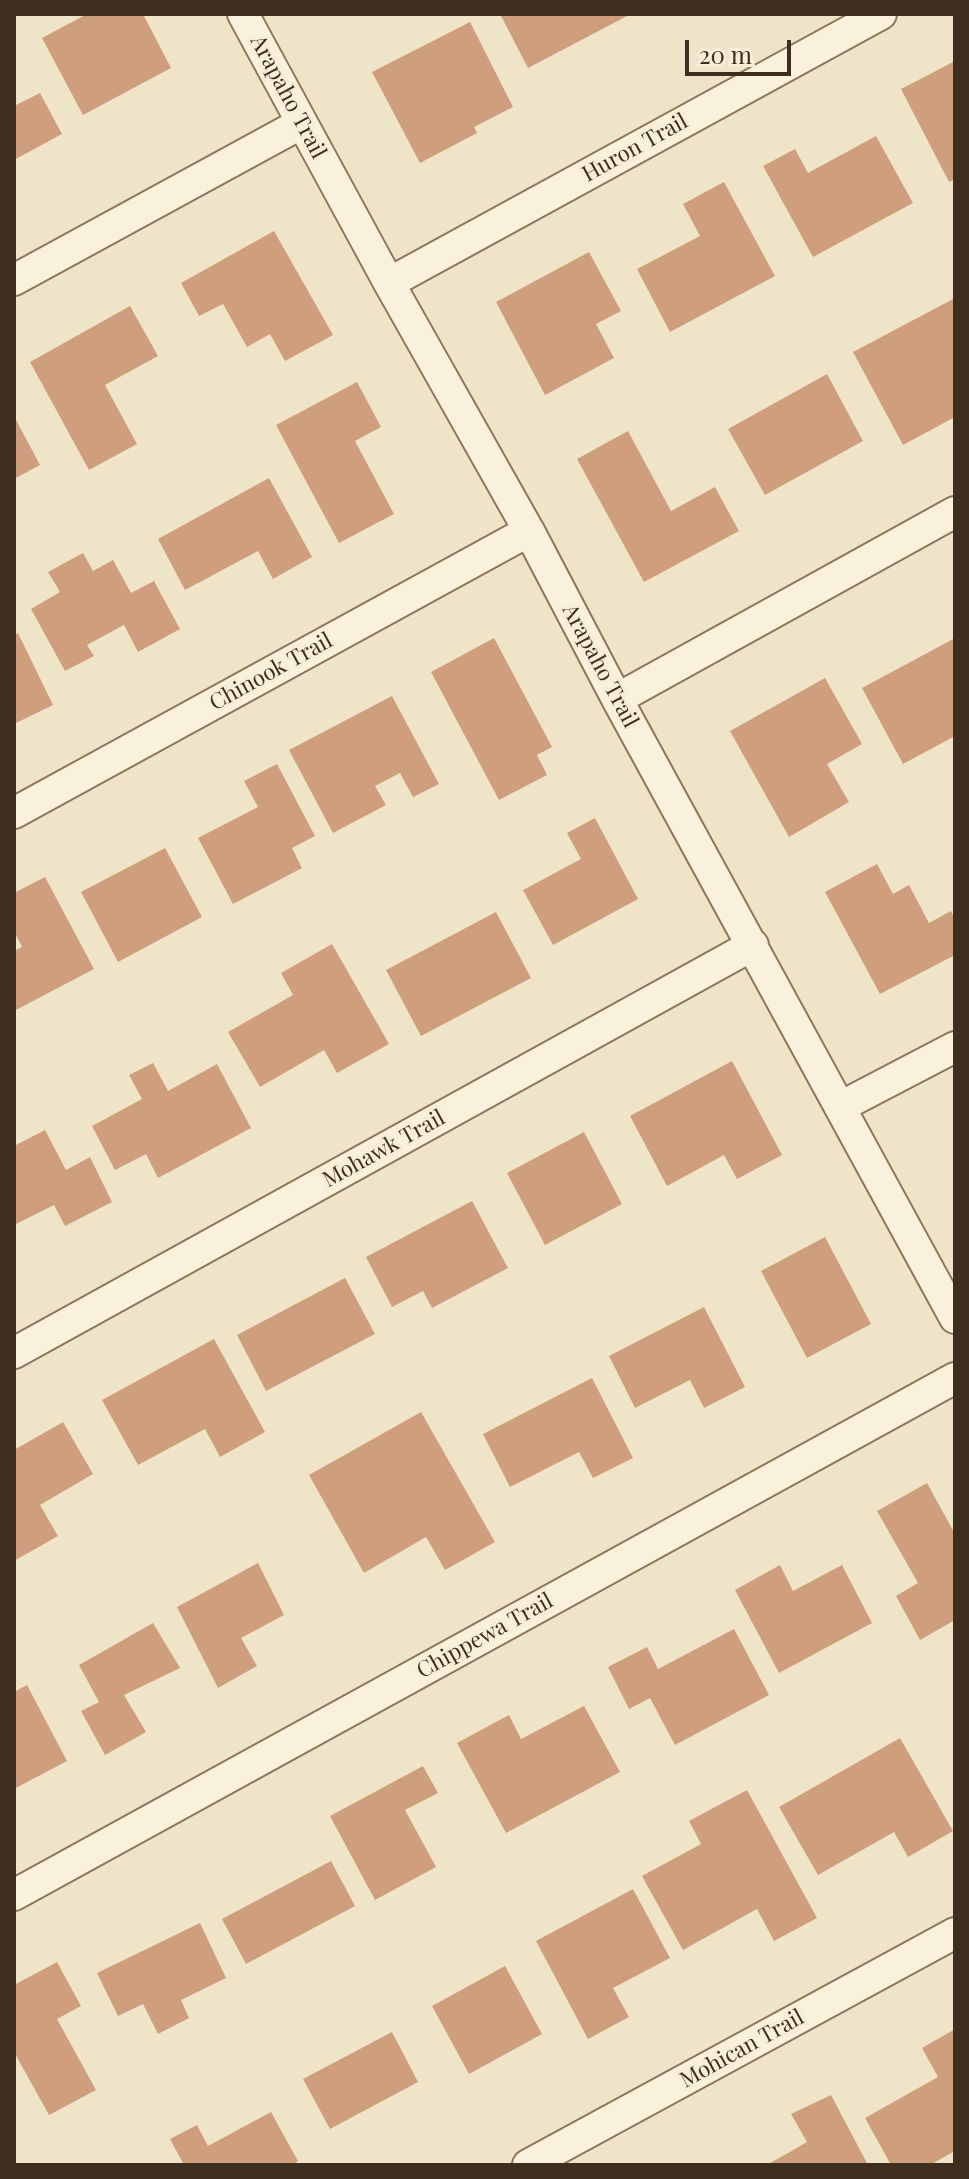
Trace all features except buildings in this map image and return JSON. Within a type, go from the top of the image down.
[{"type":"street","name":"Arapaho Trail","points":[[243,14],[389,283],[529,531],[617,699],[955,1318]]},
{"type":"street","name":"Huron Trail","points":[[389,283],[881,14]]},
{"type":"street","points":[[14,280],[302,123]]},
{"type":"street","points":[[617,699],[955,512]]},
{"type":"street","name":"Chinook Trail","points":[[14,813],[529,531]]},
{"type":"street","name":"Mohawk Trail","points":[[14,1353],[753,945]]},
{"type":"street","points":[[840,1107],[955,1047]]},
{"type":"street","name":"Chippewa Trail","points":[[14,1895],[955,1378]]},
{"type":"street","name":"Mohican Trail","points":[[528,2165],[955,1933]]}]
